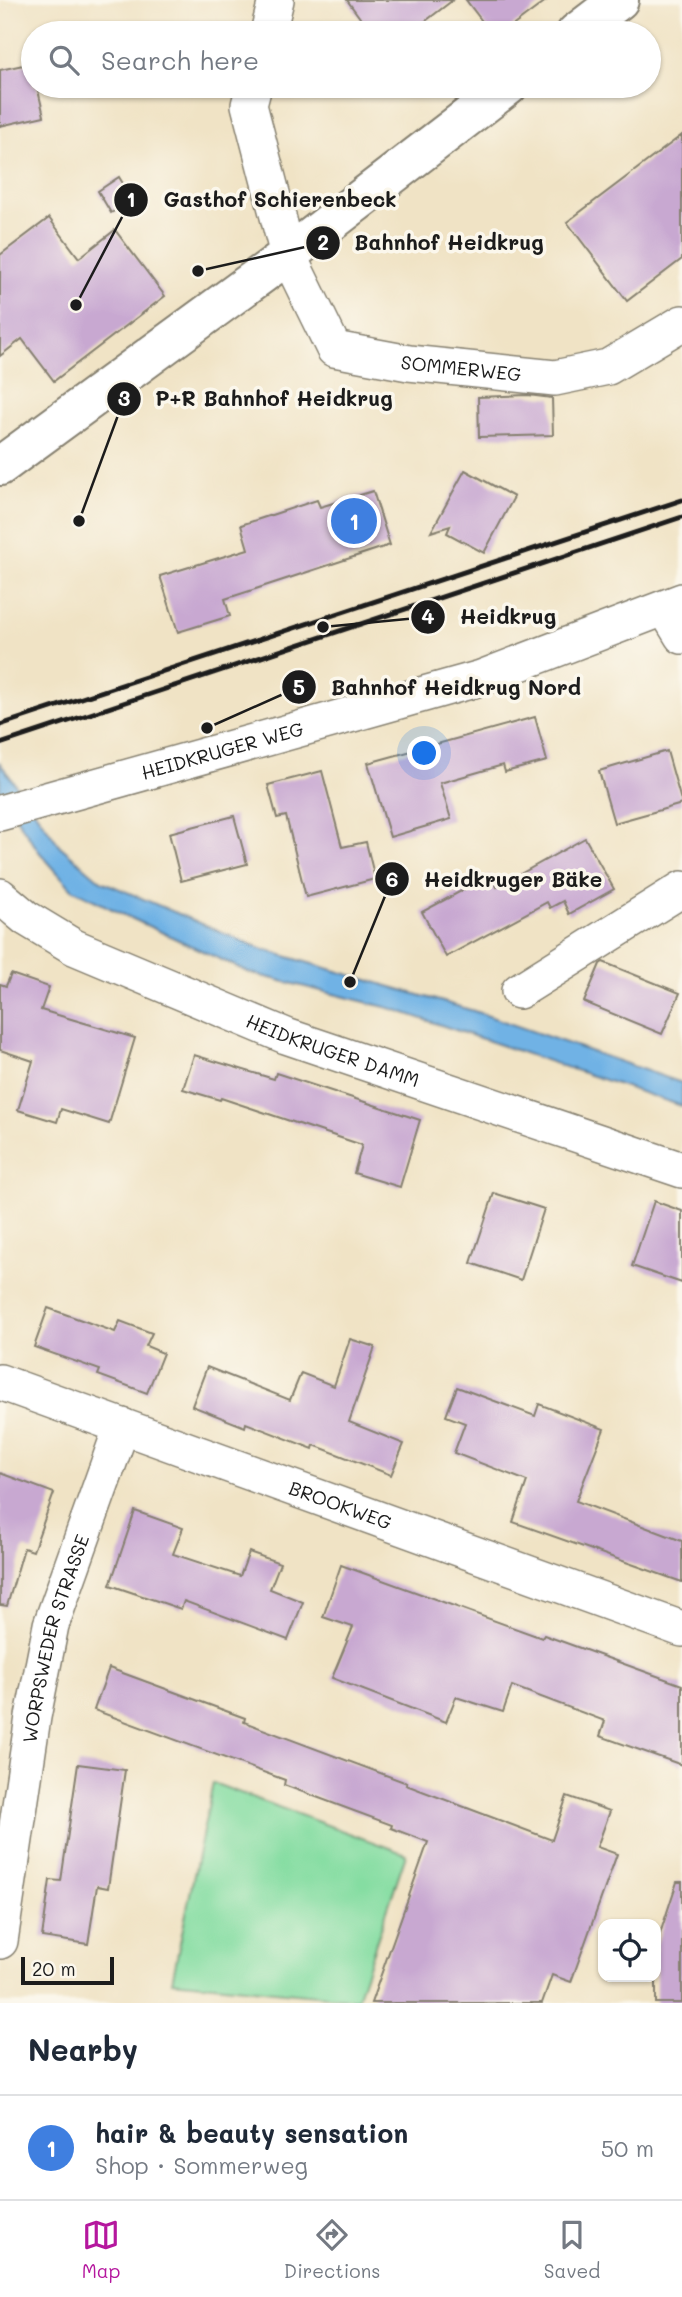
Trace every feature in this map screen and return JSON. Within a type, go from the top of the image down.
[{"type":"main road","points":[[592,21],[620,0]]},
{"type":"main road","points":[[0,466],[288,255],[492,98]]},
{"type":"street","points":[[271,21],[276,0]]},
{"type":"street","points":[[251,98],[249,105],[288,255]]},
{"type":"street","name":"SOMMERWEG","points":[[288,255],[334,349],[409,363],[555,378],[607,368],[682,323]]},
{"type":"street","name":"HEIDKRUGER WEG","points":[[0,813],[481,678],[676,615]]},
{"type":"street","points":[[519,991],[682,889]]},
{"type":"street","name":"HEIDKRUGER DAMM","points":[[0,896],[26,918],[74,947],[286,1035],[682,1170]]},
{"type":"street","name":"BROOKWEG","points":[[0,1382],[682,1629]]},
{"type":"street","name":"WORPSWEDER STRASSE","points":[[0,1941],[5,1869],[51,1625],[122,1426]]},
{"type":"green space","points":[[213,1783],[406,1854],[357,1999],[172,1981]]},
{"type":"water","points":[[0,763],[60,846],[101,881],[261,949],[474,1011],[682,1083],[682,1106],[393,1009],[250,973],[72,889],[40,853],[0,794]]},
{"type":"building","points":[[347,0],[453,0],[426,21],[362,21]]},
{"type":"building","points":[[466,0],[547,0],[519,21],[482,21]]},
{"type":"building","points":[[21,65],[21,98],[40,98],[44,116],[0,126],[0,70]]},
{"type":"building","points":[[682,135],[682,259],[627,301],[567,222]]},
{"type":"building","points":[[119,177],[133,200],[111,213],[98,191]]},
{"type":"building","points":[[49,218],[79,258],[115,230],[165,296],[54,381],[22,339],[0,356],[0,255]]},
{"type":"building","points":[[528,395],[552,398],[553,435],[479,437],[478,397]]},
{"type":"building","points":[[465,470],[514,497],[484,553],[447,533],[450,526],[431,532]]},
{"type":"building","points":[[373,491],[390,545],[225,599],[230,616],[178,632],[160,576],[248,549],[241,525],[317,500],[320,507]]},
{"type":"building","points":[[535,717],[547,761],[505,772],[503,765],[440,783],[451,819],[390,837],[368,763]]},
{"type":"building","points":[[667,751],[682,804],[614,823],[599,771]]},
{"type":"building","points":[[322,771],[342,847],[366,842],[375,879],[306,897],[286,816],[277,818],[268,785]]},
{"type":"building","points":[[234,816],[247,864],[181,881],[169,833]]},
{"type":"building","points":[[585,838],[614,889],[569,914],[563,901],[550,908],[547,902],[446,957],[422,912],[491,875],[497,887]]},
{"type":"building","points":[[603,962],[680,993],[662,1034],[584,1002]]},
{"type":"building","points":[[11,974],[49,987],[41,1010],[135,1038],[109,1124],[61,1109],[57,1122],[18,1110],[33,1061],[0,1050],[0,984],[6,986]]},
{"type":"building","points":[[194,1055],[274,1079],[276,1073],[420,1120],[400,1187],[354,1173],[362,1145],[221,1098],[220,1100],[183,1089]]},
{"type":"building","points":[[494,1193],[544,1209],[521,1280],[471,1263]]},
{"type":"building","points":[[654,1201],[682,1211],[682,1283],[632,1266]]},
{"type":"building","points":[[48,1308],[115,1332],[120,1321],[152,1333],[146,1346],[163,1353],[147,1393],[98,1375],[100,1370],[34,1347]]},
{"type":"building","points":[[350,1339],[375,1347],[349,1422],[404,1444],[391,1475],[314,1445],[313,1449],[192,1406],[207,1367],[290,1400],[301,1373],[334,1386]]},
{"type":"building","points":[[457,1387],[535,1416],[539,1404],[604,1429],[576,1501],[682,1541],[682,1582],[513,1522],[527,1481],[454,1453],[465,1423],[446,1416]]},
{"type":"building","points":[[0,1473],[54,1493],[33,1551],[24,1548],[7,1606],[0,1605]]},
{"type":"building","points":[[135,1511],[183,1528],[173,1554],[240,1576],[249,1552],[280,1563],[270,1589],[303,1602],[288,1640],[184,1601],[181,1609],[110,1585]]},
{"type":"building","points":[[341,1565],[542,1638],[544,1635],[682,1685],[682,1765],[600,1736],[605,1721],[512,1686],[503,1712],[456,1697],[446,1722],[332,1678],[353,1627],[323,1617]]},
{"type":"building","points":[[109,1668],[245,1718],[244,1722],[552,1840],[567,1796],[610,1811],[597,1847],[617,1854],[571,1982],[552,1975],[542,2003],[371,2003],[428,1842],[391,1828],[392,1825],[284,1785],[285,1780],[94,1710]]},
{"type":"building","points":[[78,1764],[125,1770],[108,1888],[97,1886],[88,1944],[42,1937],[50,1880],[61,1881]]},
{"type":"building","points":[[677,1882],[682,1882],[682,2003],[656,2003],[656,1982],[661,1982],[661,1931]]},
{"type":"railway","points":[[0,725],[682,500]]},
{"type":"railway","points":[[0,744],[682,517]]},
{"type":"place","name":"Bahnhof Heidkrug","points":[[198,271]]},
{"type":"place","name":"Gasthof Schierenbeck","points":[[76,305]]},
{"type":"place","name":"P+R Bahnhof Heidkrug","points":[[79,521]]},
{"type":"place","name":"hair & beauty sensation","points":[[354,521]]},
{"type":"place","name":"Heidkrug","points":[[323,627]]},
{"type":"place","name":"Bahnhof Heidkrug Nord","points":[[207,728]]},
{"type":"place","name":"Heidkruger Bäke","points":[[350,982]]}]
